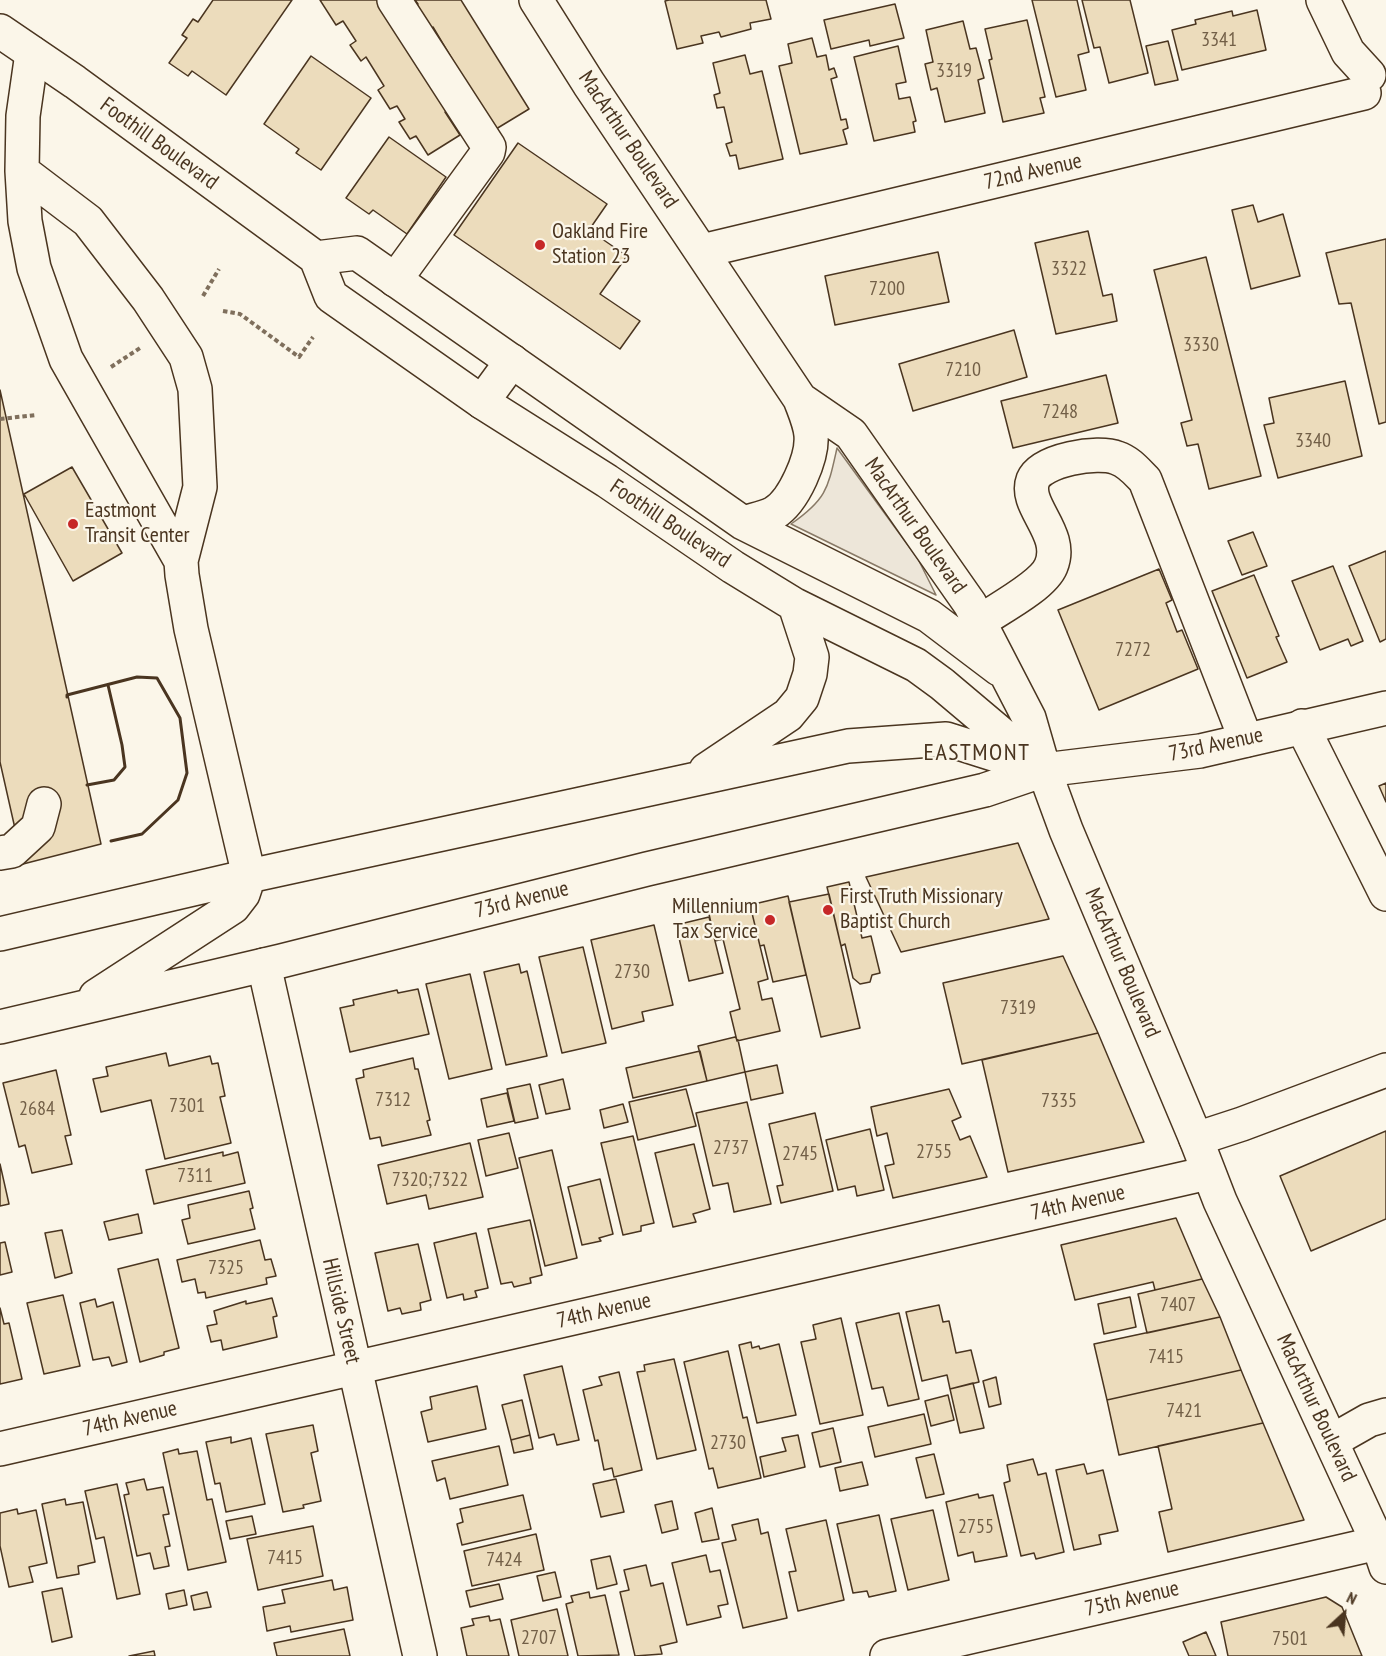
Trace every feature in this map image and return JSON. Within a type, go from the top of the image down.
[{"type":"main road","points":[[394,0],[489,147],[488,152],[395,280]]},
{"type":"main road","name":"MacArthur Boulevard","points":[[536,0],[589,84],[800,399],[811,434],[809,460],[785,502],[774,513],[743,523]]},
{"type":"main road","points":[[1323,0],[1348,51],[1376,86]]},
{"type":"main road","name":"Foothill Boulevard","points":[[0,30],[316,258],[331,296],[482,402],[608,481],[733,567],[795,605],[916,665],[1044,770]]},
{"type":"main road","points":[[32,53],[23,116],[22,171],[25,221],[34,268],[66,359],[181,561],[191,629],[249,876],[243,894],[233,908],[76,1009]]},
{"type":"main road","name":"72nd Avenue","points":[[702,251],[1376,86]]},
{"type":"main road","points":[[22,171],[88,221],[148,299],[186,357],[195,389],[200,487],[181,561]]},
{"type":"main road","name":"Foothill Boulevard","points":[[316,258],[357,253],[743,523],[929,616],[1005,674]]},
{"type":"main road","points":[[482,402],[512,361]]},
{"type":"main road","name":"MacArthur Boulevard","points":[[800,399],[851,434],[970,604],[1029,718],[1044,770],[1066,830],[1196,1139],[1208,1173],[1382,1555]]},
{"type":"main road","points":[[979,622],[1042,580],[1051,566],[1055,547],[1031,493],[1033,480],[1040,469],[1075,457],[1096,454],[1114,456],[1129,463],[1145,480],[1246,740]]},
{"type":"main road","points":[[692,780],[788,715],[802,698],[810,674],[812,657],[795,605]]},
{"type":"main road","name":"73rd Avenue","points":[[0,1027],[264,965],[659,866],[985,790],[1044,770],[1200,751],[1386,708]]},
{"type":"main road","points":[[1302,726],[1386,894]]},
{"type":"main road","name":"73rd Avenue","points":[[0,934],[249,876],[848,746],[946,739],[1044,770]]},
{"type":"main road","points":[[0,853],[12,851],[38,827],[44,804]]},
{"type":"main road","name":"Hillside Street","points":[[264,965],[420,1656]]},
{"type":"main road","points":[[1196,1139],[1249,1122],[1386,1070]]},
{"type":"main road","name":"74th Avenue","points":[[0,1449],[1208,1173]]},
{"type":"main road","points":[[1332,1441],[1369,1420],[1386,1415]]},
{"type":"main road","name":"75th Avenue","points":[[887,1656],[1382,1555]]},
{"type":"path","points":[[203,296],[219,269]]},
{"type":"path","points":[[224,311],[240,314],[299,357],[313,337]]},
{"type":"path","points":[[111,367],[148,343]]},
{"type":"path","points":[[0,419],[36,415]]},
{"type":"shaded area","points":[[837,448],[918,559],[936,595],[791,524],[812,507],[824,492]]},
{"type":"building","points":[[213,0],[292,0],[226,95],[192,71],[188,76],[169,63],[187,38],[182,35],[193,19],[198,22]]},
{"type":"building","points":[[320,0],[382,0],[401,31],[397,34],[420,71],[425,67],[451,108],[445,112],[460,135],[428,155],[416,136],[410,139],[399,122],[405,119],[397,106],[390,109],[378,90],[384,86],[366,57],[361,61],[350,45],[356,41],[343,21],[336,25]]},
{"type":"building","points":[[415,0],[461,0],[529,109],[496,129],[448,68],[455,64],[433,27],[426,32],[411,8],[418,4]]},
{"type":"building","points":[[766,0],[771,19],[750,23],[751,29],[721,37],[719,32],[701,36],[703,43],[677,49],[665,1]]},
{"type":"building","points":[[1032,0],[1077,0],[1089,52],[1078,55],[1086,90],[1056,97]]},
{"type":"building","points":[[1082,0],[1130,0],[1148,73],[1109,83],[1100,47],[1094,48]]},
{"type":"building","points":[[895,4],[904,38],[870,46],[869,40],[831,49],[824,20]]},
{"type":"building","points":[[1257,10],[1266,50],[1182,70],[1172,30],[1196,24],[1195,20],[1232,11],[1233,16]]},
{"type":"building","points":[[1027,20],[1045,97],[1040,98],[1044,113],[1003,122],[989,60],[992,59],[985,29]]},
{"type":"building","points":[[963,21],[970,49],[976,48],[984,78],[978,80],[985,113],[945,122],[937,88],[931,90],[925,64],[933,62],[926,30]]},
{"type":"building","points":[[812,38],[817,57],[826,55],[829,70],[834,68],[837,77],[831,79],[841,120],[846,119],[848,128],[843,130],[847,144],[800,154],[779,66],[792,63],[788,44]]},
{"type":"building","points":[[1168,41],[1178,80],[1155,85],[1146,46]]},
{"type":"building","points":[[898,46],[906,82],[896,84],[899,99],[910,97],[916,121],[913,122],[915,132],[874,141],[854,57]]},
{"type":"building","points":[[745,55],[750,74],[762,71],[783,159],[739,169],[736,155],[730,156],[726,144],[732,142],[724,107],[717,108],[714,95],[720,93],[713,63]]},
{"type":"building","points":[[311,56],[371,98],[321,170],[296,153],[299,149],[264,124]]},
{"type":"building","points":[[389,137],[446,177],[407,234],[373,210],[369,214],[346,198]]},
{"type":"building","name":"Oakland Fire Station 23","points":[[518,143],[607,204],[589,230],[627,256],[600,294],[640,321],[620,349],[454,235]]},
{"type":"building","points":[[1253,205],[1258,222],[1283,214],[1300,276],[1251,289],[1232,210]]},
{"type":"building","points":[[1088,231],[1103,296],[1112,294],[1117,321],[1056,334],[1035,243]]},
{"type":"building","points":[[1386,239],[1386,422],[1379,424],[1351,303],[1339,304],[1326,253]]},
{"type":"building","points":[[938,252],[949,302],[835,325],[825,276]]},
{"type":"building","points":[[1206,257],[1261,476],[1209,489],[1198,444],[1187,446],[1181,423],[1192,420],[1154,270]]},
{"type":"building","points":[[1014,330],[1027,377],[913,411],[899,364]]},
{"type":"building","points":[[1106,375],[1118,423],[1013,448],[1001,401]]},
{"type":"building","points":[[1345,381],[1362,456],[1278,478],[1264,425],[1274,423],[1269,398]]},
{"type":"building","points":[[0,390],[101,844],[23,864],[0,762]]},
{"type":"building","points":[[72,467],[122,553],[73,581],[24,494]]},
{"type":"building","points":[[1253,532],[1267,566],[1242,575],[1228,541]]},
{"type":"building","points":[[1386,551],[1386,639],[1380,642],[1349,566]]},
{"type":"building","points":[[1333,566],[1363,641],[1351,646],[1348,639],[1320,650],[1292,581]]},
{"type":"building","points":[[1159,569],[1172,600],[1166,603],[1177,632],[1182,630],[1198,669],[1099,710],[1058,610]]},
{"type":"building","points":[[1254,575],[1287,662],[1247,678],[1212,591]]},
{"type":"building","points":[[1386,783],[1386,802],[1379,786]]},
{"type":"building","points":[[1018,843],[1049,919],[901,952],[866,877]]},
{"type":"building","points":[[849,882],[862,938],[871,936],[880,973],[872,975],[870,982],[860,984],[853,978],[845,944],[841,946],[827,887]]},
{"type":"building","points":[[829,894],[860,1028],[821,1037],[789,902]]},
{"type":"building","points":[[788,896],[806,975],[773,982],[764,945],[760,946],[750,905]]},
{"type":"building","points":[[750,905],[768,979],[758,982],[762,1000],[772,998],[780,1031],[737,1041],[730,1012],[740,1009],[723,939],[715,941],[709,914]]},
{"type":"building","points":[[709,917],[723,973],[689,981],[676,925]]},
{"type":"building","points":[[654,925],[673,1005],[642,1012],[644,1021],[612,1029],[591,940]]},
{"type":"building","points":[[583,947],[606,1043],[562,1053],[539,957]]},
{"type":"building","points":[[1063,956],[1098,1033],[962,1064],[943,983]]},
{"type":"building","points":[[519,964],[521,973],[527,971],[547,1056],[506,1065],[484,972]]},
{"type":"building","points":[[470,974],[492,1069],[449,1079],[426,984]]},
{"type":"building","points":[[418,989],[429,1034],[350,1052],[340,1008],[354,1005],[353,1000],[397,990],[398,993]]},
{"type":"building","points":[[1098,1033],[1144,1142],[1008,1172],[982,1060]]},
{"type":"building","points":[[735,1037],[738,1040],[745,1072],[707,1081],[698,1046]]},
{"type":"building","points":[[700,1051],[707,1081],[633,1098],[626,1068]]},
{"type":"building","points":[[166,1053],[169,1066],[210,1056],[212,1064],[218,1063],[225,1096],[220,1097],[231,1143],[165,1159],[151,1100],[101,1112],[93,1079],[108,1076],[106,1067]]},
{"type":"building","points":[[413,1058],[415,1069],[418,1069],[430,1120],[427,1121],[431,1135],[382,1146],[380,1137],[370,1139],[356,1079],[364,1077],[363,1070]]},
{"type":"building","points":[[777,1065],[783,1093],[751,1100],[745,1072]]},
{"type":"building","points":[[56,1070],[71,1135],[65,1136],[72,1164],[32,1173],[25,1145],[19,1147],[3,1083]]},
{"type":"building","points":[[563,1079],[570,1109],[546,1114],[539,1085]]},
{"type":"building","points":[[530,1084],[538,1118],[515,1123],[507,1089]]},
{"type":"building","points":[[686,1089],[696,1126],[638,1140],[629,1102]]},
{"type":"building","points":[[949,1089],[961,1117],[952,1121],[960,1140],[970,1136],[987,1177],[893,1198],[885,1166],[894,1164],[887,1133],[877,1136],[871,1107]]},
{"type":"building","points":[[507,1093],[514,1121],[487,1127],[481,1099]]},
{"type":"building","points":[[747,1102],[771,1204],[734,1212],[728,1183],[713,1186],[696,1113]]},
{"type":"building","points":[[623,1104],[628,1122],[604,1128],[600,1110]]},
{"type":"building","points":[[815,1113],[833,1191],[781,1203],[777,1186],[783,1185],[769,1124]]},
{"type":"building","points":[[870,1129],[884,1190],[857,1196],[855,1186],[838,1190],[826,1140]]},
{"type":"building","points":[[1386,1131],[1386,1219],[1311,1251],[1280,1176]]},
{"type":"building","points":[[509,1133],[518,1168],[486,1176],[478,1140]]},
{"type":"building","points":[[633,1136],[654,1223],[641,1226],[641,1231],[623,1235],[601,1143]]},
{"type":"building","points":[[470,1143],[483,1197],[429,1209],[426,1195],[387,1204],[378,1165]]},
{"type":"building","points":[[694,1144],[710,1209],[693,1214],[696,1222],[673,1227],[655,1153]]},
{"type":"building","points":[[552,1150],[577,1258],[545,1266],[519,1158]]},
{"type":"building","points":[[223,1152],[223,1156],[238,1152],[245,1183],[154,1204],[146,1170]]},
{"type":"building","points":[[0,1164],[9,1204],[0,1206]]},
{"type":"building","points":[[600,1179],[613,1234],[599,1238],[601,1241],[582,1245],[568,1187]]},
{"type":"building","points":[[249,1191],[253,1208],[250,1209],[255,1229],[188,1244],[182,1220],[190,1218],[188,1205]]},
{"type":"building","points":[[138,1214],[142,1233],[109,1240],[104,1222]]},
{"type":"building","points":[[1176,1218],[1202,1279],[1155,1290],[1153,1282],[1075,1300],[1061,1245]]},
{"type":"building","points":[[530,1220],[542,1275],[530,1278],[531,1283],[514,1287],[512,1282],[501,1284],[488,1229]]},
{"type":"building","points":[[62,1230],[72,1273],[55,1278],[45,1233]]},
{"type":"building","points":[[476,1233],[488,1288],[475,1291],[477,1297],[464,1300],[463,1294],[447,1298],[434,1243]]},
{"type":"building","points":[[260,1240],[265,1260],[271,1259],[276,1276],[266,1278],[267,1284],[206,1298],[205,1292],[198,1293],[195,1279],[182,1282],[177,1260]]},
{"type":"building","points":[[5,1242],[12,1272],[0,1275],[0,1243]]},
{"type":"building","points":[[418,1244],[431,1300],[420,1303],[421,1310],[402,1314],[400,1308],[388,1311],[375,1253]]},
{"type":"building","points":[[158,1259],[179,1348],[140,1362],[118,1269]]},
{"type":"building","points":[[1202,1279],[1220,1317],[1147,1333],[1138,1294]]},
{"type":"building","points":[[63,1295],[80,1366],[44,1374],[27,1303]]},
{"type":"building","points":[[1130,1297],[1136,1327],[1104,1334],[1098,1304]]},
{"type":"building","points":[[272,1298],[277,1316],[273,1317],[277,1337],[223,1350],[221,1340],[211,1342],[207,1326],[217,1324],[214,1311],[246,1301],[246,1304]]},
{"type":"building","points":[[95,1299],[97,1307],[113,1302],[127,1362],[112,1366],[109,1357],[93,1360],[80,1303]]},
{"type":"building","points":[[939,1305],[943,1322],[949,1321],[956,1353],[971,1350],[979,1382],[950,1389],[947,1375],[922,1381],[906,1312]]},
{"type":"building","points":[[0,1308],[4,1324],[9,1323],[22,1379],[0,1384]]},
{"type":"building","points":[[899,1313],[919,1399],[888,1406],[883,1387],[872,1389],[856,1323]]},
{"type":"building","points":[[1220,1317],[1241,1370],[1107,1400],[1094,1344]]},
{"type":"building","points":[[841,1318],[863,1415],[820,1424],[801,1342],[816,1339],[813,1325]]},
{"type":"building","points":[[751,1342],[752,1348],[759,1346],[760,1349],[779,1344],[796,1415],[757,1423],[739,1345]]},
{"type":"building","points":[[728,1351],[743,1418],[747,1417],[761,1478],[718,1488],[713,1468],[709,1469],[684,1362]]},
{"type":"building","points":[[674,1359],[696,1450],[657,1459],[637,1372],[645,1371],[644,1365]]},
{"type":"building","points":[[562,1366],[579,1440],[557,1445],[554,1434],[539,1438],[524,1375]]},
{"type":"building","points":[[1241,1370],[1263,1423],[1119,1455],[1107,1400]]},
{"type":"building","points":[[619,1372],[642,1470],[614,1477],[612,1468],[604,1470],[598,1440],[595,1441],[583,1390],[602,1385],[599,1377]]},
{"type":"building","points":[[996,1377],[1001,1404],[989,1407],[983,1381]]},
{"type":"building","points":[[973,1383],[984,1428],[960,1433],[950,1389]]},
{"type":"building","points":[[477,1386],[486,1429],[428,1442],[421,1412],[432,1409],[430,1397]]},
{"type":"building","points":[[948,1395],[954,1420],[931,1426],[925,1401]]},
{"type":"building","points":[[522,1400],[530,1435],[511,1440],[502,1405]]},
{"type":"building","points":[[924,1414],[931,1444],[875,1457],[868,1427]]},
{"type":"building","points":[[1263,1423],[1304,1520],[1168,1552],[1159,1512],[1172,1509],[1158,1446]]},
{"type":"building","points":[[313,1425],[318,1451],[311,1453],[321,1501],[303,1505],[304,1508],[283,1512],[266,1434]]},
{"type":"building","points":[[833,1428],[841,1462],[820,1467],[812,1433]]},
{"type":"building","points":[[530,1435],[533,1449],[514,1453],[511,1440]]},
{"type":"building","points":[[798,1435],[805,1467],[764,1477],[760,1457],[786,1451],[782,1438]]},
{"type":"building","points":[[231,1437],[231,1443],[251,1438],[265,1504],[226,1512],[220,1483],[215,1484],[206,1442]]},
{"type":"building","points":[[499,1446],[508,1485],[450,1499],[445,1478],[437,1481],[432,1461]]},
{"type":"building","points":[[178,1449],[179,1454],[197,1451],[207,1500],[212,1499],[226,1562],[188,1570],[163,1453]]},
{"type":"building","points":[[934,1454],[944,1494],[926,1498],[916,1458]]},
{"type":"building","points":[[1033,1459],[1038,1475],[1046,1473],[1064,1552],[1036,1559],[1034,1553],[1021,1556],[1004,1483],[1010,1481],[1007,1465]]},
{"type":"building","points":[[862,1462],[868,1485],[840,1491],[835,1468]]},
{"type":"building","points":[[1084,1464],[1087,1474],[1103,1470],[1118,1531],[1099,1535],[1101,1544],[1074,1550],[1056,1470]]},
{"type":"building","points":[[144,1479],[147,1490],[163,1487],[169,1514],[163,1515],[170,1546],[165,1547],[169,1566],[154,1569],[150,1553],[137,1556],[124,1495],[129,1494],[126,1483]]},
{"type":"building","points":[[616,1479],[624,1512],[601,1517],[593,1484]]},
{"type":"building","points":[[117,1484],[140,1594],[117,1599],[104,1537],[96,1539],[85,1491]]},
{"type":"building","points":[[978,1494],[979,1498],[993,1495],[1007,1556],[975,1562],[973,1552],[958,1556],[946,1502]]},
{"type":"building","points":[[523,1495],[531,1529],[462,1545],[457,1524],[463,1522],[460,1509]]},
{"type":"building","points":[[65,1499],[66,1505],[83,1502],[95,1562],[78,1566],[79,1574],[57,1578],[42,1504]]},
{"type":"building","points":[[672,1501],[678,1529],[662,1533],[655,1505]]},
{"type":"building","points":[[712,1508],[719,1539],[702,1542],[695,1513]]},
{"type":"building","points":[[17,1509],[18,1514],[36,1510],[47,1563],[29,1567],[33,1582],[9,1587],[0,1546],[0,1513]]},
{"type":"building","points":[[933,1510],[949,1580],[908,1590],[891,1519]]},
{"type":"building","points":[[879,1515],[896,1591],[869,1597],[867,1591],[853,1593],[837,1524]]},
{"type":"building","points":[[252,1516],[256,1534],[230,1539],[226,1521]]},
{"type":"building","points":[[758,1519],[761,1534],[768,1532],[787,1618],[743,1628],[722,1543],[736,1540],[732,1525]]},
{"type":"building","points":[[826,1520],[844,1600],[798,1611],[789,1572],[796,1571],[786,1529]]},
{"type":"building","points":[[313,1526],[323,1576],[258,1590],[247,1539]]},
{"type":"building","points":[[536,1534],[544,1570],[472,1586],[464,1551]]},
{"type":"building","points":[[706,1555],[710,1572],[720,1570],[728,1604],[718,1606],[721,1617],[687,1625],[672,1563]]},
{"type":"building","points":[[610,1556],[617,1584],[597,1589],[591,1560]]},
{"type":"building","points":[[646,1565],[651,1586],[663,1583],[677,1642],[660,1646],[662,1654],[635,1656],[620,1592],[629,1590],[624,1570]]},
{"type":"building","points":[[555,1572],[561,1597],[543,1601],[537,1576]]},
{"type":"building","points":[[332,1580],[334,1590],[347,1587],[353,1620],[291,1632],[290,1626],[267,1631],[263,1607],[285,1603],[282,1590]]},
{"type":"building","points":[[499,1584],[503,1599],[470,1607],[466,1591]]},
{"type":"building","points":[[62,1588],[72,1637],[52,1642],[42,1592]]},
{"type":"building","points":[[184,1590],[187,1605],[169,1609],[166,1594]]},
{"type":"building","points":[[207,1592],[211,1607],[194,1610],[191,1596]]},
{"type":"building","points":[[589,1592],[590,1598],[605,1595],[619,1655],[578,1656],[566,1604],[573,1602],[571,1596]]},
{"type":"building","points":[[1326,1597],[1342,1607],[1362,1656],[1228,1656],[1221,1622]]},
{"type":"building","points":[[557,1609],[568,1656],[519,1656],[511,1620]]},
{"type":"building","points":[[489,1616],[490,1621],[500,1619],[509,1656],[467,1656],[461,1628],[474,1625],[472,1619]]},
{"type":"building","points":[[344,1629],[350,1656],[277,1656],[274,1643]]},
{"type":"building","points":[[1206,1632],[1216,1656],[1189,1656],[1183,1642]]},
{"type":"building","points":[[154,1651],[155,1656],[129,1656]]},
{"type":"wall","points":[[67,697],[67,695],[137,677],[157,678],[180,718],[187,773],[178,800],[142,834],[111,841]]},
{"type":"wall","points":[[87,785],[114,780],[125,767],[108,685]]},
{"type":"place","name":"Oakland Fire Station 23","points":[[540,245]]},
{"type":"place","name":"Eastmont Transit Center","points":[[73,524]]},
{"type":"place","name":"First Truth Missionary Baptist Church","points":[[828,910]]},
{"type":"place","name":"Millennium Tax Service","points":[[770,920]]},
{"type":"district","name":"EASTMONT","points":[[977,753]]}]
